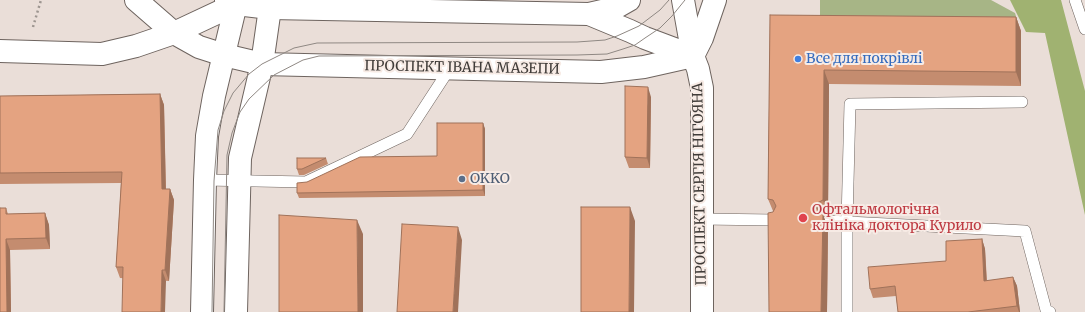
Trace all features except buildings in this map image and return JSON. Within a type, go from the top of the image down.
[{"type":"main road","name":"ПРОСПЕКТ ІВАНА МАЗЕПИ","points":[[136,0],[174,33],[199,47],[224,55],[262,64],[601,72],[644,67],[693,56]]},
{"type":"main road","points":[[0,51],[102,54],[136,46],[174,33],[231,2],[270,8],[589,14],[615,8],[629,0]]},
{"type":"main road","name":"ПРОСПЕКТ СЕРГІЯ НІГОЯНА","points":[[682,0],[693,56],[702,88],[702,312]]},
{"type":"main road","points":[[589,14],[630,30],[644,38],[693,56],[702,38],[715,0]]},
{"type":"main road","points":[[202,312],[205,180],[208,136],[210,117],[224,55],[231,2]]},
{"type":"main road","points":[[236,312],[240,158],[262,64],[270,8]]},
{"type":"lane","points":[[1075,0],[1085,29]]},
{"type":"lane","points":[[205,180],[306,182],[407,134],[450,68]]},
{"type":"lane","points":[[847,312],[847,222],[850,104],[1022,102]]},
{"type":"lane","points":[[701,219],[774,220]]},
{"type":"lane","points":[[828,221],[1025,231],[1046,310],[1050,312]]},
{"type":"green space","points":[[820,0],[991,0],[1015,13],[1018,23],[820,19]]},
{"type":"green space","points":[[1010,0],[1061,0],[1085,91],[1085,215],[1045,33],[1026,32]]},
{"type":"tram line","points":[[212,312],[214,181],[218,130],[224,111],[233,93],[249,74],[262,64],[294,48],[317,43],[577,42],[605,40],[639,26],[660,10],[669,0]]},
{"type":"tram line","points":[[224,312],[227,155],[232,133],[240,112],[249,99],[274,75],[303,60],[319,56],[607,54],[635,45],[660,28],[685,0]]},
{"type":"place","name":"Все для покрівлі","points":[[798,59]]},
{"type":"place","name":"OKKO","points":[[462,179]]},
{"type":"place","name":"Офтальмологічна клініка доктора Курило","points":[[803,218]]}]
